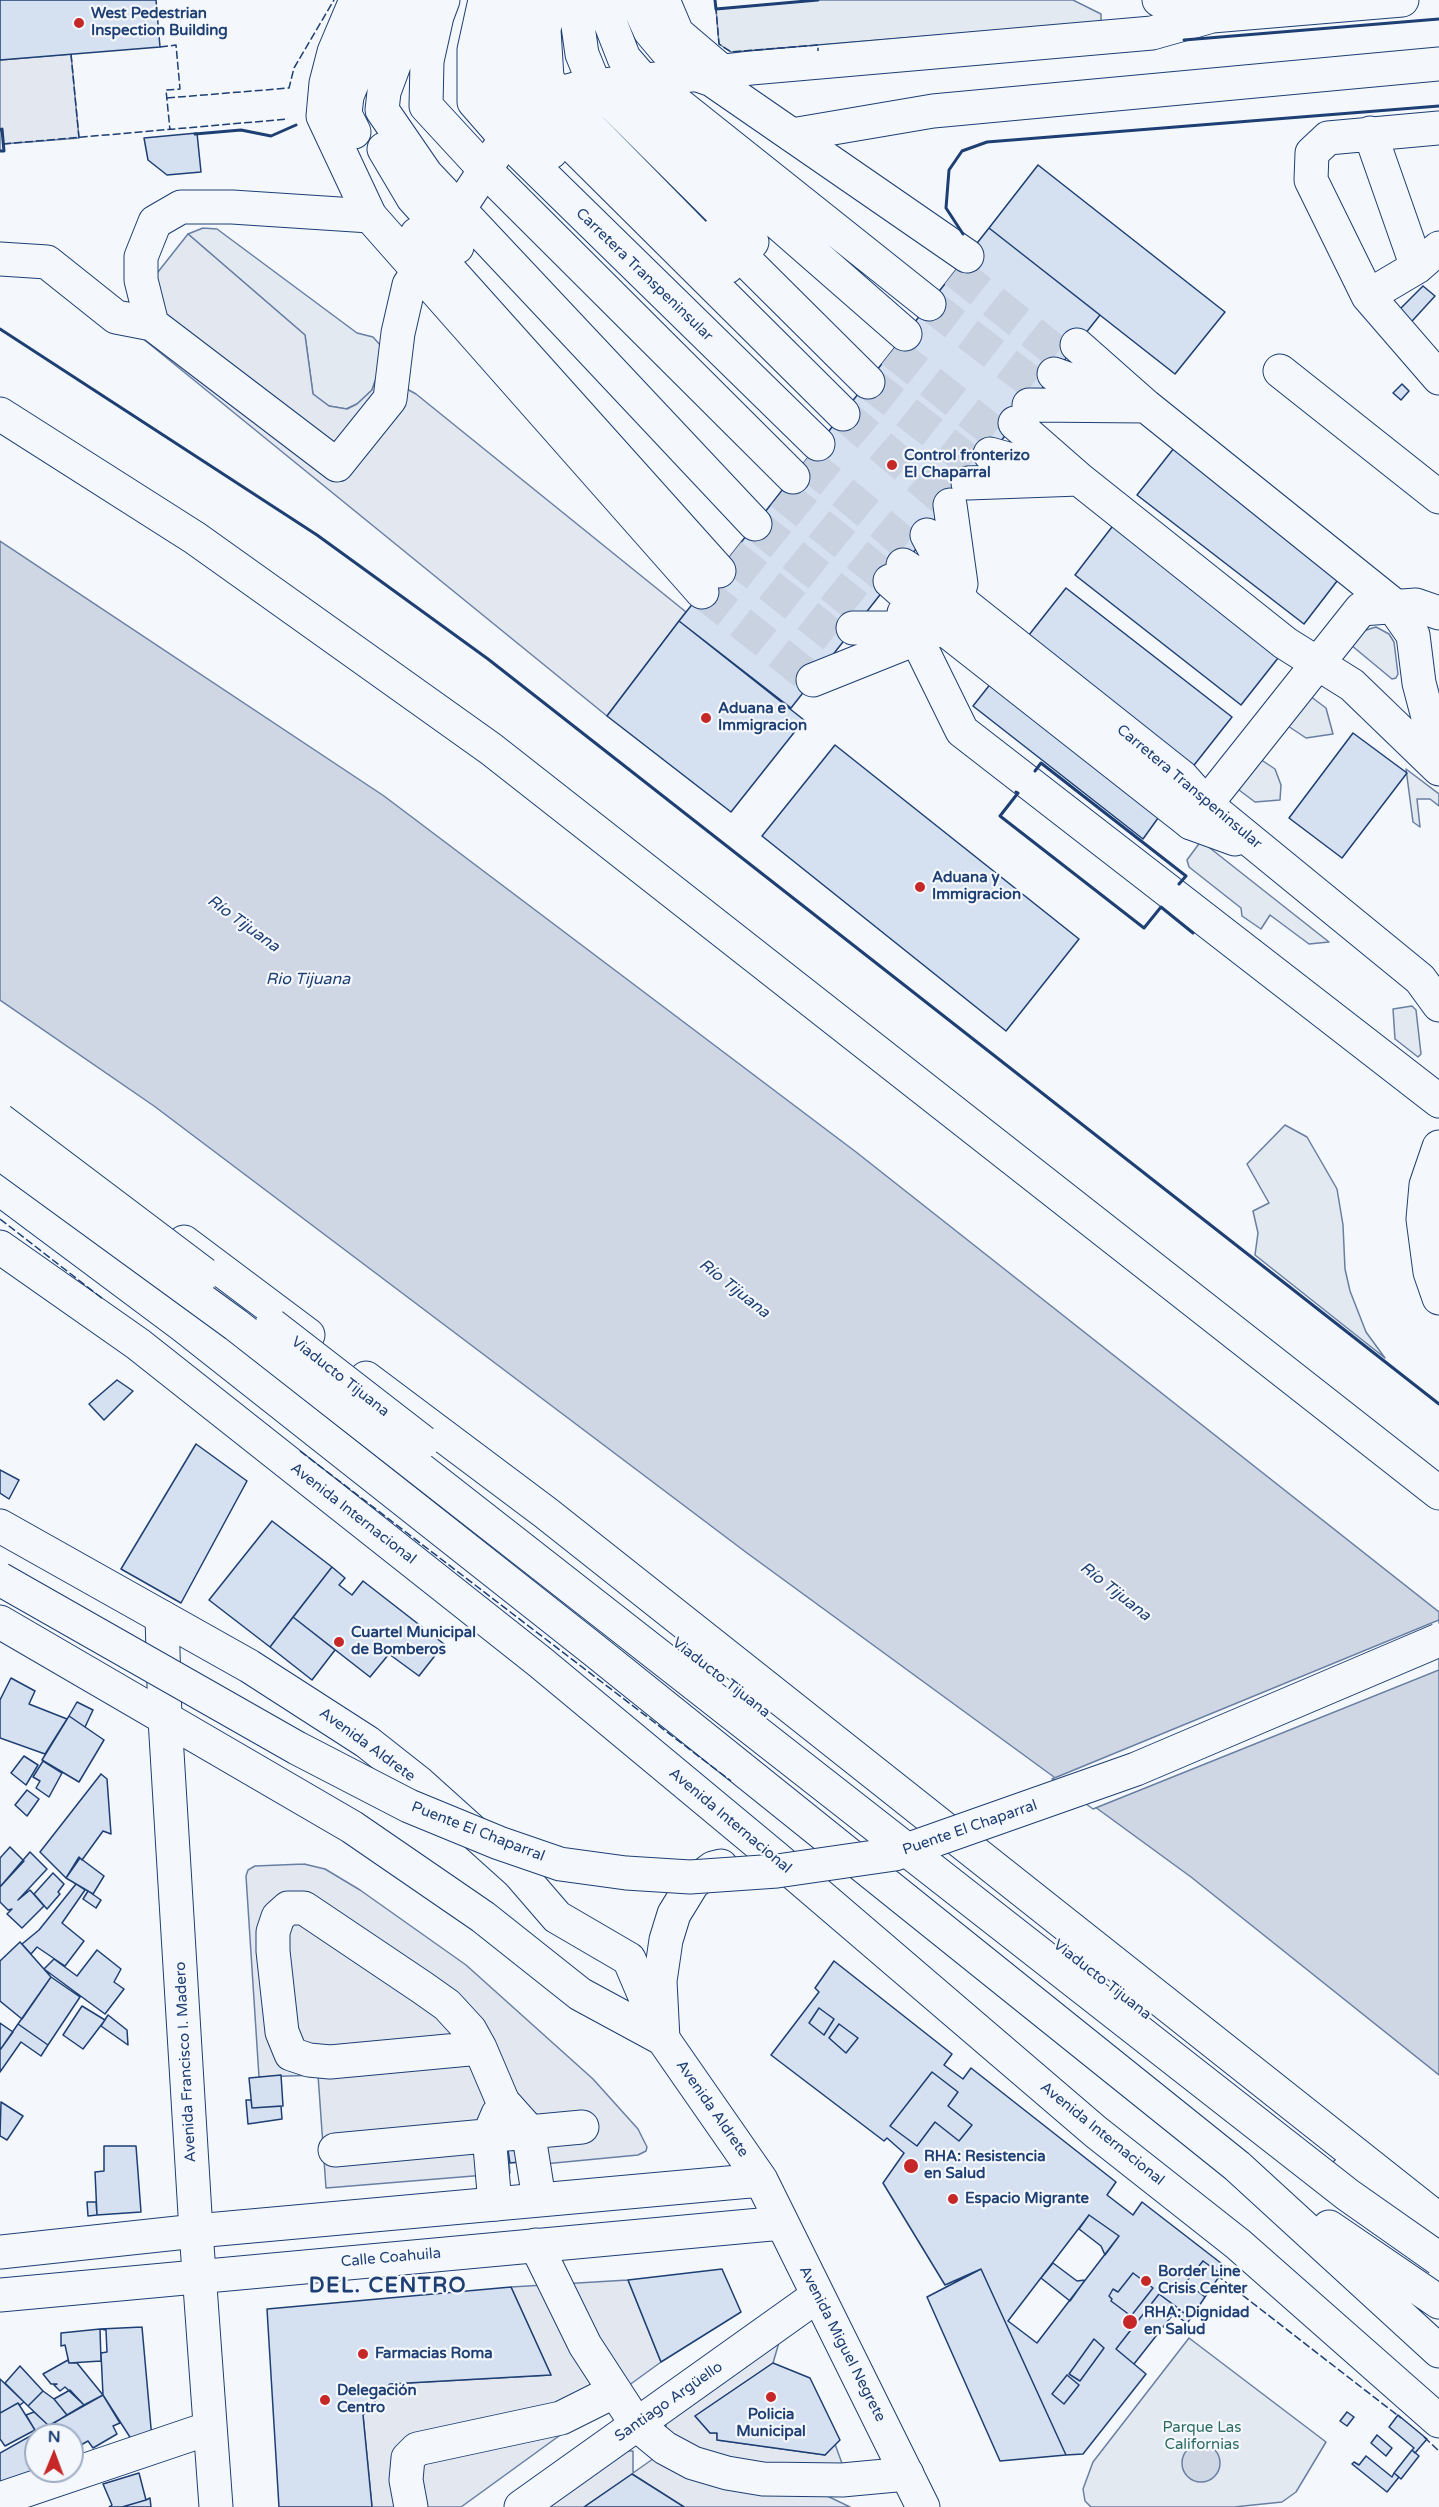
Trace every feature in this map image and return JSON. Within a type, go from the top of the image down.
[{"type":"main road","points":[[418,0],[380,13],[347,96],[522,125],[803,134],[933,111],[1439,64]]},
{"type":"main road","points":[[443,0],[427,61],[522,125],[836,422]]},
{"type":"main road","points":[[465,0],[450,51],[522,125],[836,422]]},
{"type":"main road","points":[[485,0],[474,50],[522,125],[836,422]]},
{"type":"main road","points":[[507,0],[500,17],[496,51],[522,125],[836,422]]},
{"type":"main road","points":[[370,216],[522,125],[666,50],[650,31],[636,0]]},
{"type":"main road","points":[[152,324],[141,280],[141,257],[155,222],[182,207],[232,207],[370,216],[677,33],[663,0]]},
{"type":"main road","points":[[1160,0],[1212,16]]},
{"type":"main road","points":[[522,125],[1152,33],[1212,16],[1402,0]]},
{"type":"main road","points":[[522,125],[566,81],[556,7]]},
{"type":"main road","points":[[522,125],[602,68],[556,7]]},
{"type":"main road","points":[[556,7],[521,22],[522,125],[836,422]]},
{"type":"main road","points":[[380,13],[522,125],[836,422]]},
{"type":"main road","points":[[0,259],[47,262],[116,317],[152,324],[337,465],[390,399],[398,333],[408,285],[522,125],[610,15]]},
{"type":"main road","points":[[522,125],[836,422]]},
{"type":"main road","points":[[522,125],[836,422]]},
{"type":"main road","points":[[1439,128],[1328,138],[1312,153],[1311,180],[1368,296],[1439,378]]},
{"type":"main road","points":[[1368,296],[1428,258],[1370,133]]},
{"type":"main road","points":[[803,134],[836,422]]},
{"type":"main road","points":[[1280,371],[1435,486]]},
{"type":"main road","points":[[940,541],[1146,406]]},
{"type":"main road","points":[[940,541],[1146,406]]},
{"type":"main road","points":[[1146,406],[1362,578],[1394,607],[1413,635],[1419,683],[1439,759]]},
{"type":"main road","points":[[0,414],[195,538],[491,749],[1439,1493]]},
{"type":"main road","points":[[940,541],[1079,479]]},
{"type":"main road","points":[[940,541],[1079,479]]},
{"type":"main road","points":[[1079,479],[1285,643],[1352,685],[1439,769]]},
{"type":"main road","points":[[940,541],[962,731],[1439,1101]]},
{"type":"main road","name":"Carretera Transpeninsular","points":[[940,541],[1182,777],[1199,814],[1260,848],[1420,979],[1439,1005]]},
{"type":"main road","points":[[1199,814],[1361,609],[1416,606],[1439,613]]},
{"type":"main road","points":[[0,1104],[546,1513],[1439,2220]]},
{"type":"main road","name":"Viaducto Tijuana","points":[[0,1120],[335,1372],[1346,2173],[1439,2240]]},
{"type":"main road","points":[[1439,1147],[1426,1185],[1423,1218],[1430,1272],[1439,1298]]},
{"type":"main road","name":"Viaducto Tijuana","points":[[0,1153],[236,1325],[1348,2195],[1439,2259]]},
{"type":"main road","points":[[0,1190],[185,1327],[547,1613],[1237,2166],[1439,2351]]},
{"type":"main road","points":[[1426,1251],[1439,1214]]},
{"type":"main road","name":"Avenida Internacional","points":[[0,1247],[148,1352],[540,1662],[776,1858],[1096,2132],[1238,2244],[1439,2421]]},
{"type":"main road","name":"Avenida Aldrete","points":[[0,1526],[249,1666],[367,1742],[419,1784],[519,1873],[557,1917],[629,1959],[663,2039],[761,2180]]},
{"type":"main road","name":"Puente El Chaparral","points":[[0,1579],[297,1748],[409,1806],[499,1844],[560,1863],[626,1873],[680,1876],[777,1871],[895,1854],[1136,1769],[1439,1640]]},
{"type":"main road","name":"Avenida Francisco I. Madero","points":[[162,1617],[165,1719],[196,2231],[216,2507]]},
{"type":"main road","name":"Avenida Aldrete","points":[[0,1622],[352,1827],[483,1917],[580,1994],[663,2039]]},
{"type":"main road","points":[[663,2039],[660,1981],[666,1940],[674,1914],[693,1883],[712,1868],[776,1858]]},
{"type":"main road","points":[[480,2048],[330,2062],[309,2060],[291,2054],[282,2032],[273,1951],[273,1932],[278,1917],[288,1908],[304,1908],[447,2005],[470,2030],[480,2048],[503,2102],[528,2130],[539,2199]]},
{"type":"main road","points":[[495,2204],[489,2135],[503,2102]]},
{"type":"main road","points":[[335,2150],[528,2130],[582,2127]]},
{"type":"main road","points":[[1237,2166],[1439,2302]]},
{"type":"main road","points":[[1346,2173],[1439,2233]]},
{"type":"main road","points":[[0,2252],[196,2231],[761,2180]]},
{"type":"main road","name":"Avenida Miguel Negrete","points":[[761,2180],[923,2507]]},
{"type":"main road","name":"Calle Coahuila","points":[[0,2295],[782,2223]]},
{"type":"main road","points":[[536,2245],[585,2345],[637,2425],[665,2448],[693,2463],[727,2473],[763,2479],[842,2480],[906,2474]]},
{"type":"main road","name":"Santiago Argüello","points":[[521,2507],[817,2296]]},
{"type":"main road","points":[[411,2507],[406,2480],[408,2458],[417,2449],[553,2421],[615,2391]]},
{"type":"main road","points":[[0,2499],[210,2428]]},
{"type":"green space","points":[[818,0],[1073,0],[1101,14],[1101,22],[731,52],[719,44],[716,9]]},
{"type":"green space","points":[[203,228],[217,229],[357,333],[373,337],[381,346],[378,373],[372,390],[357,404],[346,409],[329,406],[313,394],[305,335],[188,234]]},
{"type":"green space","points":[[1376,627],[1389,634],[1394,642],[1398,674],[1396,678],[1392,679],[1351,645],[1363,631]]},
{"type":"green space","points":[[1310,696],[1326,708],[1333,734],[1306,738],[1288,726]]},
{"type":"green space","points":[[1260,759],[1275,769],[1281,785],[1280,800],[1255,802],[1239,790],[1238,787]]},
{"type":"green space","points":[[1406,769],[1439,794],[1439,806],[1430,799],[1417,799],[1420,827],[1413,822]]},
{"type":"green space","points":[[1201,841],[1329,942],[1309,944],[1270,915],[1261,929],[1242,916],[1241,908],[1189,867],[1187,860]]},
{"type":"green space","points":[[1412,1006],[1416,1010],[1421,1054],[1418,1057],[1395,1039],[1393,1009]]},
{"type":"green space","points":[[1285,1125],[1307,1137],[1337,1189],[1343,1225],[1345,1269],[1350,1291],[1366,1332],[1385,1358],[1255,1255],[1258,1233],[1253,1211],[1269,1203],[1247,1164]]},
{"type":"green space","name":"Parque Las Californias","points":[[1189,2338],[1326,2442],[1296,2492],[1282,2502],[1234,2507],[1091,2507],[1085,2501],[1083,2489],[1093,2462]]},
{"type":"shaded area","points":[[71,54],[79,138],[3,144],[4,151],[0,151],[0,60]]},
{"type":"shaded area","points":[[188,234],[305,335],[313,394],[329,406],[347,409],[357,404],[372,390],[378,373],[416,394],[686,612],[607,716],[120,320]]},
{"type":"shaded area","points":[[304,1864],[325,1869],[360,1890],[466,1965],[593,2079],[638,2129],[647,2147],[646,2151],[638,2155],[544,2164],[519,2149],[508,2150],[510,2173],[326,2188],[318,2075],[259,2077],[246,1876],[248,1870],[255,1866]]},
{"type":"shaded area","points":[[628,2280],[661,2362],[461,2507],[372,2507],[363,2415],[390,2384],[551,2375],[511,2287]]},
{"type":"shaded area","points":[[780,2339],[773,2363],[695,2416],[710,2433],[717,2433],[717,2440],[825,2455],[835,2444],[844,2469],[728,2463],[666,2432],[666,2421]]},
{"type":"shaded area","points":[[628,2451],[633,2451],[633,2473],[657,2456],[819,2492],[850,2507],[684,2507],[632,2474],[584,2507],[546,2507]]},
{"type":"water","name":"Rio Tijuana","points":[[0,541],[384,796],[856,1152],[1439,1612],[1439,2075],[1191,1877],[747,1553],[154,1106],[0,1000]]},
{"type":"water","points":[[1201,2444],[1215,2449],[1220,2463],[1215,2477],[1201,2482],[1187,2477],[1182,2463],[1187,2449]]},
{"type":"pier","points":[[1439,1620],[1439,1670],[1093,1809],[1052,1779]]},
{"type":"building","name":"West Pedestrian Inspection Building","points":[[0,0],[156,0],[160,47],[0,60]]},
{"type":"building","points":[[197,133],[201,172],[167,175],[148,160],[144,138]]},
{"type":"building","points":[[1038,165],[1225,312],[1175,374],[989,228]]},
{"type":"building","name":"Control fronterizo El Chaparral","points":[[989,228],[1100,315],[791,708],[679,621]]},
{"type":"building","points":[[1423,286],[1435,296],[1403,331],[1393,316]]},
{"type":"building","points":[[1402,384],[1409,391],[1401,400],[1393,393]]},
{"type":"building","points":[[1178,443],[1344,572],[1304,624],[1137,495]]},
{"type":"building","points":[[1115,523],[1282,653],[1241,705],[1075,575]]},
{"type":"building","points":[[1066,588],[1232,717],[1191,769],[1025,640]]},
{"type":"building","name":"Aduana e Immigracion","points":[[679,621],[804,720],[731,812],[607,716]]},
{"type":"building","points":[[1003,668],[1171,800],[1143,839],[973,706]]},
{"type":"building","points":[[1353,733],[1407,773],[1342,858],[1289,818]]},
{"type":"building","name":"Aduana y Immigracion","points":[[835,745],[1079,939],[1006,1031],[762,836]]},
{"type":"building","points":[[117,1380],[133,1391],[104,1420],[89,1404]]},
{"type":"building","points":[[196,1444],[247,1481],[181,1603],[121,1569]]},
{"type":"building","points":[[0,1470],[19,1480],[9,1499],[0,1493]]},
{"type":"building","points":[[272,1521],[332,1567],[270,1647],[209,1600]]},
{"type":"building","points":[[332,1567],[345,1578],[339,1585],[352,1595],[363,1581],[444,1644],[419,1676],[389,1654],[370,1677],[293,1617]]},
{"type":"building","points":[[293,1617],[335,1650],[312,1680],[270,1647]]},
{"type":"building","points":[[11,1678],[35,1691],[29,1704],[67,1719],[45,1754],[0,1738],[0,1700]]},
{"type":"building","points":[[77,1702],[93,1710],[85,1727],[69,1716]]},
{"type":"building","points":[[69,1716],[104,1740],[79,1782],[42,1760]]},
{"type":"building","points":[[24,1756],[38,1765],[26,1785],[11,1773]]},
{"type":"building","points":[[43,1761],[62,1773],[49,1797],[36,1788],[40,1781],[33,1777]]},
{"type":"building","points":[[101,1774],[107,1779],[111,1834],[103,1831],[82,1860],[79,1857],[66,1878],[40,1852]]},
{"type":"building","points":[[27,1790],[39,1799],[27,1816],[15,1805]]},
{"type":"building","points":[[10,1847],[24,1861],[0,1887],[0,1858]]},
{"type":"building","points":[[30,1852],[47,1869],[18,1900],[30,1890],[44,1906],[22,1928],[7,1914],[12,1909],[8,1910],[0,1902],[0,1887]]},
{"type":"building","points":[[80,1858],[104,1876],[93,1894],[66,1878]]},
{"type":"building","points":[[53,1873],[64,1884],[58,1892],[60,1894],[47,1909],[34,1894]]},
{"type":"building","points":[[76,1884],[85,1890],[62,1923],[84,1941],[65,1966],[37,1947],[31,1954],[22,1944],[39,1930]]},
{"type":"building","points":[[88,1891],[101,1900],[96,1908],[83,1899]]},
{"type":"building","points":[[20,1942],[51,1977],[22,2019],[0,2001],[0,1961]]},
{"type":"building","points":[[97,1950],[121,1969],[114,1982],[124,1989],[105,2014],[44,1969],[54,1959],[77,1976]]},
{"type":"building","points":[[834,1961],[952,2054],[944,2065],[963,2079],[971,2068],[1116,2182],[1107,2195],[1133,2215],[1142,2202],[1226,2267],[1221,2274],[1203,2261],[1186,2282],[1205,2297],[1191,2318],[1159,2294],[1116,2349],[1146,2374],[1083,2454],[1066,2455],[981,2269],[945,2285],[883,2183],[904,2153],[887,2138],[884,2141],[771,2055],[819,1992],[815,1988]],"holes":[[[819,2008],[834,2019],[824,2035],[809,2023]],[[839,2024],[858,2038],[846,2053],[829,2038]],[[932,2072],[958,2092],[948,2106],[972,2125],[959,2141],[935,2122],[917,2146],[890,2126]],[[1089,2215],[1119,2236],[1037,2343],[1008,2321]],[[1133,2273],[1153,2288],[1131,2316],[1111,2301],[1109,2296],[1113,2289],[1118,2292]],[[1094,2339],[1104,2348],[1080,2381],[1069,2374]],[[1067,2375],[1079,2385],[1064,2404],[1052,2394]]]},
{"type":"building","points":[[51,1977],[80,1997],[48,2045],[18,2024]]},
{"type":"building","points":[[82,2006],[105,2020],[83,2049],[63,2035]]},
{"type":"building","points":[[819,2008],[834,2019],[824,2035],[809,2023]]},
{"type":"building","points":[[108,2015],[127,2030],[128,2045],[101,2026]]},
{"type":"building","points":[[0,2023],[13,2032],[0,2050]]},
{"type":"building","points":[[18,2024],[48,2045],[41,2056],[21,2042],[0,2072],[0,2050]]},
{"type":"building","points":[[839,2024],[858,2038],[846,2053],[829,2038]]},
{"type":"building","points":[[932,2072],[958,2092],[948,2106],[972,2125],[959,2141],[935,2122],[917,2146],[890,2126]]},
{"type":"building","points":[[281,2075],[283,2106],[252,2108],[249,2078]]},
{"type":"building","points":[[246,2100],[251,2100],[252,2108],[281,2106],[282,2119],[248,2124]]},
{"type":"building","points":[[1,2102],[23,2116],[7,2140],[0,2136]]},
{"type":"building","points":[[104,2146],[136,2146],[141,2212],[97,2215],[95,2172],[104,2171]]},
{"type":"building","points":[[519,2149],[520,2162],[510,2163],[508,2150]]},
{"type":"building","points":[[87,2202],[96,2202],[97,2215],[88,2216]]},
{"type":"building","points":[[1089,2215],[1119,2236],[1105,2255],[1101,2246],[1079,2229]]},
{"type":"building","points":[[1203,2261],[1221,2274],[1205,2297],[1186,2282]]},
{"type":"building","points":[[1053,2263],[1077,2281],[1085,2280],[1070,2301],[1041,2278]]},
{"type":"building","points":[[722,2269],[741,2312],[661,2362],[628,2280]]},
{"type":"building","points":[[981,2269],[1066,2455],[1000,2461],[927,2297]]},
{"type":"building","points":[[1133,2273],[1153,2288],[1131,2316],[1111,2301],[1109,2296],[1113,2289],[1118,2292]]},
{"type":"building","name":"Delegación Centro","points":[[511,2287],[551,2375],[390,2384],[363,2415],[372,2507],[279,2507],[267,2309]]},
{"type":"building","points":[[1159,2294],[1178,2308],[1134,2364],[1116,2349]]},
{"type":"building","points":[[1181,2311],[1191,2318],[1187,2323],[1178,2317]]},
{"type":"building","points":[[142,2327],[152,2439],[135,2445],[103,2395],[101,2353],[107,2352],[106,2330],[100,2329]]},
{"type":"building","points":[[100,2329],[101,2361],[69,2363],[65,2345],[61,2346],[61,2333]]},
{"type":"building","points":[[1094,2339],[1104,2348],[1080,2381],[1069,2374]]},
{"type":"building","points":[[68,2360],[69,2363],[77,2363],[103,2395],[84,2405],[65,2387],[60,2391],[54,2385],[57,2384],[51,2384],[43,2374]]},
{"type":"building","name":"Policia Municipal","points":[[773,2363],[810,2378],[840,2440],[825,2455],[717,2440],[717,2433],[710,2433],[695,2416]]},
{"type":"building","points":[[20,2366],[43,2391],[28,2406],[5,2383]]},
{"type":"building","points":[[1067,2375],[1079,2385],[1064,2404],[1052,2394]]},
{"type":"building","points":[[0,2379],[24,2402],[0,2413]]},
{"type":"building","points":[[70,2390],[84,2405],[67,2415],[54,2399]]},
{"type":"building","points":[[43,2391],[54,2399],[67,2415],[54,2423],[46,2423],[28,2406]]},
{"type":"building","points":[[103,2395],[120,2423],[113,2426],[117,2434],[93,2448],[88,2441],[84,2443],[84,2423],[53,2423]]},
{"type":"building","points":[[18,2403],[31,2423],[24,2423],[24,2436],[5,2446],[0,2439],[0,2413]]},
{"type":"building","points":[[34,2412],[46,2423],[31,2423],[26,2415]]},
{"type":"building","points":[[1347,2412],[1354,2417],[1347,2426],[1340,2421]]},
{"type":"building","points":[[1398,2415],[1427,2439],[1415,2453],[1412,2450],[1414,2448],[1389,2427]]},
{"type":"building","points":[[1377,2435],[1392,2448],[1386,2456],[1371,2443]]},
{"type":"building","points":[[24,2439],[24,2476],[0,2489],[0,2453]]},
{"type":"building","points":[[1412,2450],[1419,2456],[1401,2479],[1394,2473]]},
{"type":"building","points":[[1366,2456],[1392,2477],[1394,2473],[1399,2477],[1387,2492],[1352,2464],[1354,2462],[1359,2465]]},
{"type":"building","points":[[139,2473],[146,2500],[122,2507],[109,2507],[112,2505],[103,2484]]},
{"type":"building","points":[[632,2474],[684,2507],[584,2507]]},
{"type":"building","points":[[150,2498],[151,2507],[122,2507],[146,2500]]},
{"type":"tunnel","points":[[955,271],[1065,359]]},
{"type":"tunnel","points":[[929,304],[1041,390]]},
{"type":"tunnel","points":[[892,351],[1002,439]]},
{"type":"tunnel","points":[[868,382],[979,469]]},
{"type":"tunnel","points":[[843,414],[950,505]]},
{"type":"tunnel","points":[[805,461],[914,551]]},
{"type":"tunnel","points":[[781,493],[890,581]]},
{"type":"tunnel","points":[[755,524],[865,613]]},
{"type":"tunnel","points":[[731,555],[842,643]]},
{"type":"tunnel","points":[[702,592],[813,680]]},
{"type":"fence","points":[[167,98],[289,88],[294,68],[334,0]]},
{"type":"fence","points":[[715,0],[716,11]]},
{"type":"fence","points":[[818,0],[716,9],[719,44],[731,52],[818,45],[818,51]]},
{"type":"fence","points":[[160,47],[176,45],[180,89],[166,90],[170,130]]},
{"type":"fence","points":[[71,54],[79,138]]},
{"type":"fence","points":[[3,144],[288,119]]},
{"type":"fence","points":[[0,1219],[103,1299]]},
{"type":"fence","points":[[300,1451],[731,1781]]},
{"type":"fence","points":[[1221,2274],[1219,2277],[1401,2418]]},
{"type":"fence","points":[[1424,2437],[1439,2451]]},
{"type":"wall","points":[[715,0],[716,9],[818,0]]},
{"type":"wall","points":[[1184,40],[1439,19]]},
{"type":"wall","points":[[963,234],[946,208],[949,170],[962,151],[987,142],[1439,106]]},
{"type":"wall","points":[[195,134],[241,130],[271,136],[296,125]]},
{"type":"wall","points":[[0,130],[2,129],[4,151],[0,151]]},
{"type":"wall","points":[[0,329],[317,535],[488,659],[1439,1404]]},
{"type":"wall","points":[[1035,771],[1041,763],[1186,876],[1179,884]]},
{"type":"wall","points":[[1016,792],[1018,793],[1000,816],[1144,928],[1161,907],[1193,933]]},
{"type":"place","name":"West Pedestrian Inspection Building","points":[[79,23]]},
{"type":"place","name":"Control fronterizo El Chaparral","points":[[892,465]]},
{"type":"place","name":"Aduana e Immigracion","points":[[706,718]]},
{"type":"place","name":"Aduana y Immigracion","points":[[920,887]]},
{"type":"place","name":"Cuartel Municipal de Bomberos","points":[[339,1642]]},
{"type":"place","name":"RHA: Resistencia en Salud","points":[[911,2166]]},
{"type":"place","name":"Espacio Migrante","points":[[953,2199]]},
{"type":"place","name":"Border Line Crisis Center","points":[[1146,2281]]},
{"type":"place","name":"RHA: Dignidad en Salud","points":[[1130,2322]]},
{"type":"place","name":"Farmacias Roma","points":[[363,2354]]},
{"type":"place","name":"Policia Municipal","points":[[771,2397]]},
{"type":"place","name":"Delegación Centro","points":[[325,2400]]},
{"type":"district","name":"DEL. CENTRO","points":[[388,2286]]},
{"type":"water label","name":"Río Tijuana","points":[[243,924]]},
{"type":"water label","name":"Río Tijuana","points":[[734,1289]]},
{"type":"water label","name":"Río Tijuana","points":[[1115,1592]]}]
